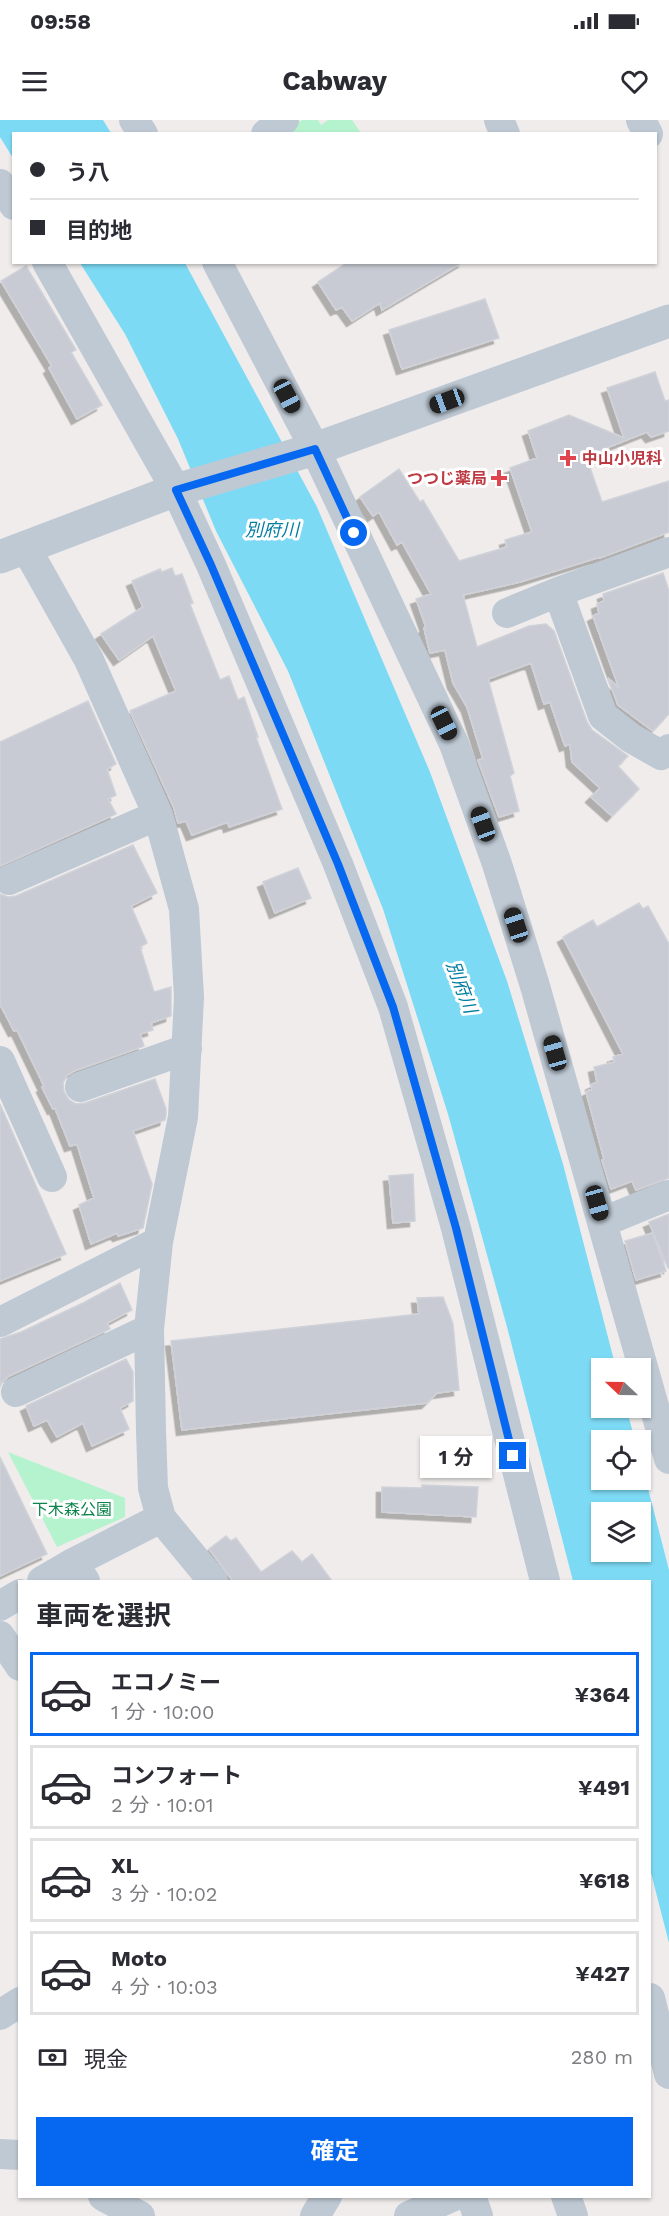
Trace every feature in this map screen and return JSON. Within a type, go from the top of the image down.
[{"type":"street","points":[[269,132],[284,120]]},
{"type":"street","points":[[0,184],[12,202]]},
{"type":"street","points":[[48,264],[176,490],[211,565],[333,853],[393,1007],[456,1228],[545,1580]]},
{"type":"street","points":[[218,264],[315,449],[454,744],[497,864],[535,986],[669,1459]]},
{"type":"street","points":[[212,1580],[161,1518],[153,1488],[148,1329],[158,1242],[183,1118],[189,997],[184,909],[158,815],[89,660],[13,553],[176,490],[315,449],[669,321]]},
{"type":"street","points":[[507,613],[669,552]]},
{"type":"street","points":[[558,592],[603,716],[631,738],[662,755],[669,748]]},
{"type":"street","points":[[9,880],[158,815]]},
{"type":"street","points":[[80,1087],[187,1049]]},
{"type":"street","points":[[0,1061],[52,1177]]},
{"type":"street","points":[[603,1222],[669,1195]]},
{"type":"street","points":[[14,1307],[158,1242]]},
{"type":"street","points":[[16,1392],[148,1329]]},
{"type":"street","points":[[46,1580],[79,1572],[161,1518]]},
{"type":"street","points":[[0,1606],[18,1595]]},
{"type":"street","points":[[0,1636],[18,1663]]},
{"type":"street","points":[[651,2002],[669,2074],[651,2086]]},
{"type":"street","points":[[0,2015],[18,2003]]},
{"type":"street","points":[[0,2154],[18,2155]]},
{"type":"street","points":[[107,2198],[140,2216]]},
{"type":"street","points":[[315,2216],[326,2198]]},
{"type":"street","points":[[409,2216],[450,2198]]},
{"type":"street","points":[[472,2198],[477,2216]]},
{"type":"street","points":[[567,2198],[573,2216]]},
{"type":"green space","points":[[302,120],[318,120],[321,125],[328,120],[352,120],[360,132],[286,132]]},
{"type":"green space","name":"下木森公園","points":[[8,1452],[125,1498],[125,1517],[57,1547]]},
{"type":"water","points":[[0,120],[103,120],[110,132],[12,132],[12,156],[0,137]]},
{"type":"water","name":"別府川","points":[[81,264],[186,264],[317,507],[430,772],[507,981],[563,1164],[613,1358],[591,1358],[591,1418],[629,1418],[632,1430],[591,1430],[591,1490],[648,1490],[669,1570],[669,1943],[651,1873],[651,1580],[573,1580],[507,1327],[448,1114],[383,909],[288,671],[216,531],[178,439],[125,334]]},
{"type":"building","points":[[345,264],[460,264],[382,310],[380,303],[352,321],[342,307],[336,310],[318,282]]},
{"type":"building","points":[[26,266],[76,350],[71,352],[102,405],[77,419],[49,368],[52,366],[1,281]]},
{"type":"building","points":[[485,299],[499,338],[402,369],[389,330]]},
{"type":"building","points":[[655,372],[665,401],[669,400],[669,431],[651,437],[647,432],[586,456],[602,502],[669,481],[669,532],[600,558],[520,582],[463,595],[477,647],[529,626],[546,624],[554,631],[587,722],[592,730],[628,756],[618,766],[639,789],[612,816],[591,797],[600,788],[572,762],[570,744],[565,746],[550,702],[544,704],[531,663],[488,679],[514,773],[510,776],[519,811],[499,817],[478,760],[483,759],[467,707],[453,683],[445,650],[430,653],[424,628],[426,627],[416,599],[431,594],[402,542],[397,545],[379,512],[373,516],[360,497],[399,469],[420,502],[423,500],[459,561],[507,547],[505,540],[532,532],[510,468],[537,458],[528,431],[569,415],[624,438],[607,388]]},
{"type":"building","points":[[172,568],[175,576],[182,574],[193,603],[190,604],[220,680],[229,676],[238,700],[244,697],[282,809],[229,827],[228,822],[192,835],[186,821],[178,823],[174,808],[130,711],[176,691],[153,636],[119,660],[101,634],[143,607],[132,581],[160,569],[162,572]]},
{"type":"building","points":[[663,573],[669,591],[669,714],[653,731],[618,705],[608,678],[619,688],[593,616],[599,613],[597,604],[604,601],[603,594]]},
{"type":"building","points":[[88,701],[116,764],[107,769],[116,795],[108,799],[116,814],[0,866],[0,742]]},
{"type":"building","points":[[133,845],[157,893],[131,906],[147,943],[140,947],[154,992],[171,987],[171,1016],[151,1023],[153,1030],[140,1034],[144,1046],[67,1075],[63,1083],[64,1092],[69,1100],[76,1104],[85,1103],[155,1079],[166,1115],[165,1120],[133,1131],[152,1184],[143,1228],[118,1236],[117,1233],[91,1244],[79,1205],[94,1198],[77,1144],[70,1146],[55,1108],[53,1109],[42,1087],[44,1086],[17,1030],[14,1031],[0,1004],[0,894],[8,897],[16,896]]},
{"type":"building","points":[[298,868],[311,898],[275,913],[263,882]]},
{"type":"building","points":[[639,903],[643,909],[648,906],[669,944],[669,1178],[636,1190],[632,1181],[611,1189],[586,1092],[592,1089],[591,1085],[597,1082],[594,1067],[615,1062],[613,1057],[623,1054],[563,937],[593,920],[597,927]]},
{"type":"building","points":[[0,1104],[66,1254],[0,1281]]},
{"type":"building","points":[[413,1174],[415,1221],[393,1223],[389,1176]]},
{"type":"building","points":[[669,1214],[669,1268],[668,1268],[649,1222]]},
{"type":"building","points":[[653,1233],[666,1271],[636,1280],[625,1241]]},
{"type":"building","points":[[120,1283],[132,1310],[107,1323],[110,1329],[9,1376],[0,1387],[0,1339],[21,1332]]},
{"type":"building","points":[[443,1297],[453,1324],[459,1390],[437,1393],[427,1403],[182,1430],[171,1341],[419,1314],[417,1298]]},
{"type":"building","points":[[126,1359],[133,1372],[133,1401],[120,1408],[129,1429],[92,1446],[83,1423],[57,1437],[47,1420],[34,1426],[26,1406]]},
{"type":"building","points":[[0,1457],[47,1554],[0,1576]]},
{"type":"building","points":[[422,1485],[478,1487],[476,1517],[382,1512],[382,1487],[422,1488]]},
{"type":"building","points":[[226,1536],[231,1541],[236,1538],[261,1572],[292,1551],[302,1562],[312,1554],[331,1580],[232,1580],[209,1549]]},
{"type":"place","name":"中山小児科","points":[[568,458]]},
{"type":"place","name":"つつじ薬局","points":[[499,478]]},
{"type":"route","points":[[354,533],[315,449],[176,490],[211,565],[338,864],[393,1007],[456,1228],[513,1456]]}]
